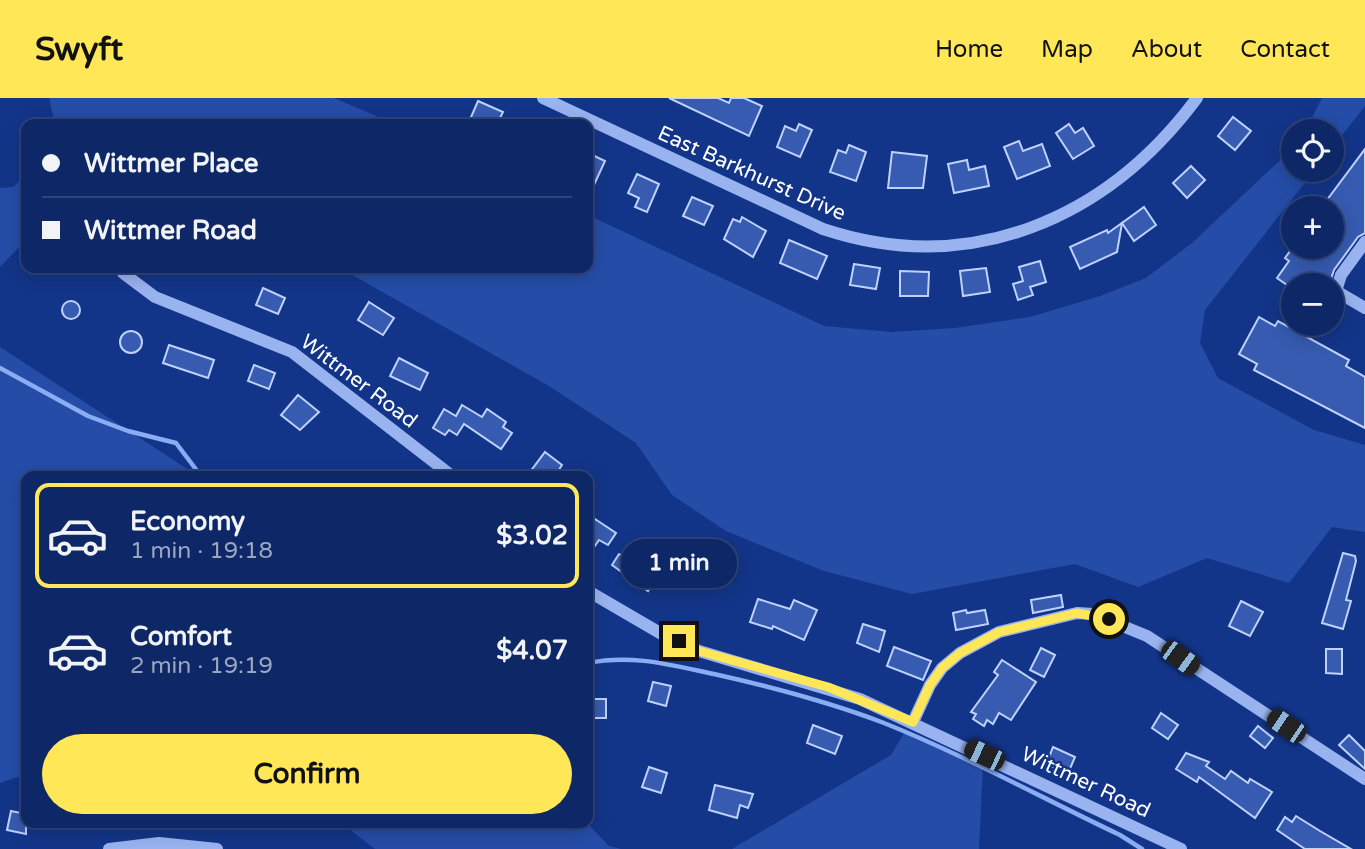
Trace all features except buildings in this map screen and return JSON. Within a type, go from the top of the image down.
[{"type":"street","name":"East Barkhurst Drive","points":[[543,98],[588,119]]},
{"type":"street","name":"East Barkhurst Drive","points":[[593,121],[823,229],[861,240],[929,248],[953,247],[996,239],[1043,223],[1088,200],[1111,187],[1155,149],[1197,98]]},
{"type":"street","points":[[1365,242],[1341,275],[1336,291],[1365,308]]},
{"type":"street","name":"Wittmer Road","points":[[123,273],[155,297],[292,352],[446,471]]},
{"type":"street","name":"Wittmer Road","points":[[593,594],[651,628],[699,651],[828,687],[913,722],[1181,849]]},
{"type":"street","points":[[913,722],[930,685],[942,668],[960,653],[999,632],[1077,613],[1093,614],[1128,626],[1242,696],[1365,779]]},
{"type":"street","points":[[109,849],[159,843],[217,849]]},
{"type":"shaded area","points":[[49,98],[334,98],[383,119],[54,119]]},
{"type":"shaded area","points":[[1322,98],[1365,98],[1365,106],[1344,133],[1344,119],[1311,119]]},
{"type":"shaded area","points":[[1281,159],[1281,182],[1306,182],[1295,196],[1281,196],[1281,213],[1205,310],[1200,343],[1218,378],[1314,430],[1365,445],[1365,532],[1332,527],[1289,583],[1207,558],[1138,587],[1075,564],[912,594],[824,571],[726,531],[672,495],[636,443],[549,386],[349,273],[593,273],[593,217],[824,326],[891,332],[955,328],[1030,317],[1100,296],[1146,278],[1192,243]]},
{"type":"shaded area","points":[[21,180],[21,245],[0,267],[0,188],[13,187]]},
{"type":"shaded area","points":[[0,347],[190,471],[21,471],[21,776],[0,783]]},
{"type":"shaded area","points":[[906,730],[983,765],[979,849],[732,849],[891,755]]},
{"type":"shaded area","points":[[348,828],[592,828],[609,846],[621,849],[375,849]]},
{"type":"waterway","points":[[0,368],[88,416],[128,431],[176,443],[197,471]]},
{"type":"waterway","points":[[593,662],[636,660],[667,664],[757,684],[842,708],[944,749],[1120,835],[1142,849]]},
{"type":"route","points":[[679,641],[699,651],[828,687],[913,722],[930,685],[942,668],[960,653],[999,632],[1077,613],[1109,619]]}]
